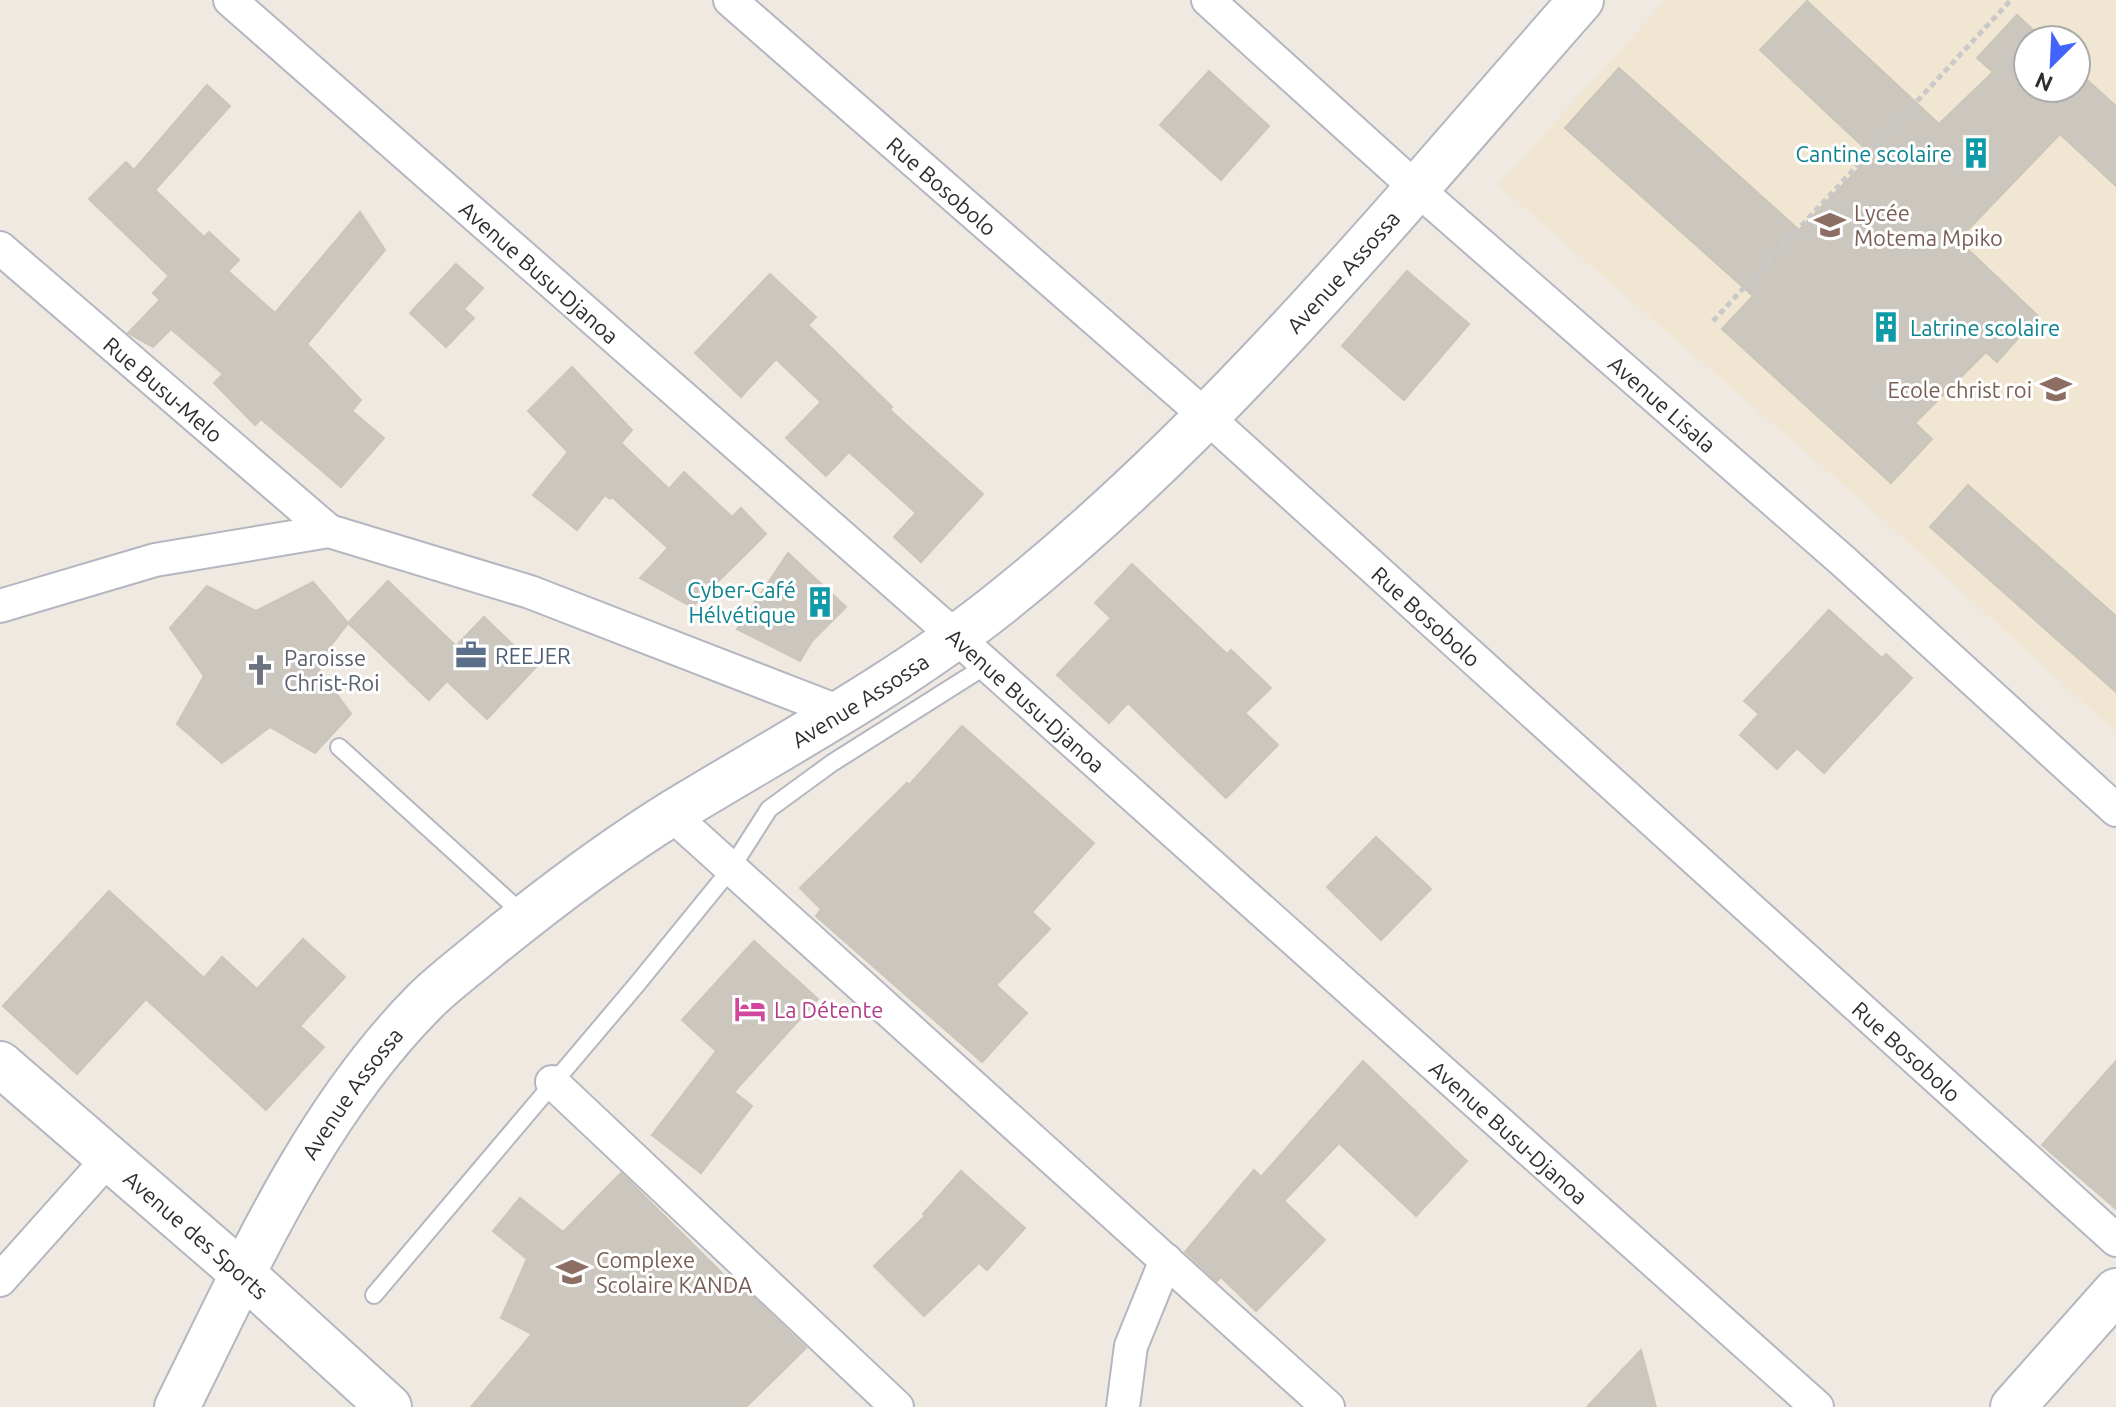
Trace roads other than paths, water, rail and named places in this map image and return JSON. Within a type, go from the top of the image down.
[{"type":"main road","name":"Avenue Assossa","points":[[177,1407],[276,1208],[374,1063],[423,1003],[525,916],[671,814],[845,714],[972,651],[1100,519],[1207,417],[1416,188],[1581,0]]},
{"type":"main road","name":"Avenue des Sports","points":[[0,1064],[243,1274],[389,1407]]},
{"type":"main road","points":[[2013,1407],[2116,1291]]},
{"type":"street","name":"Avenue Busu-Djanoa","points":[[230,0],[972,651],[1817,1407]]},
{"type":"street","name":"Rue Bosobolo","points":[[730,0],[1207,417],[2116,1240]]},
{"type":"street","name":"Avenue Lisala","points":[[1208,0],[1416,188],[1843,561],[2116,810]]},
{"type":"street","name":"Rue Busu-Melo","points":[[0,248],[329,531]]},
{"type":"street","points":[[0,606],[155,560],[329,531],[530,592],[845,714]]},
{"type":"street","points":[[671,814],[1328,1407]]},
{"type":"street","points":[[552,1082],[897,1407]]},
{"type":"street","points":[[0,1280],[109,1158]]},
{"type":"street","points":[[1123,1407],[1131,1346],[1166,1260]]},
{"type":"lane","points":[[374,1295],[730,870],[755,827],[784,795],[972,651]]},
{"type":"lane","points":[[339,747],[525,916]]},
{"type":"place","name":"Cantine scolaire","points":[[1976,153]]},
{"type":"place","name":"Lycée Motema Mpiko","points":[[1830,225]]},
{"type":"place","name":"Latrine scolaire","points":[[1886,327]]},
{"type":"place","name":"Ecole christ roi","points":[[2056,389]]},
{"type":"place","name":"Cyber-Café Hélvétique","points":[[820,602]]},
{"type":"place","name":"REEJER","points":[[471,655]]},
{"type":"place","name":"Paroisse Christ-Roi","points":[[260,670]]},
{"type":"place","name":"La Détente","points":[[750,1009]]},
{"type":"place","name":"Complexe Scolaire KANDA","points":[[572,1272]]}]
